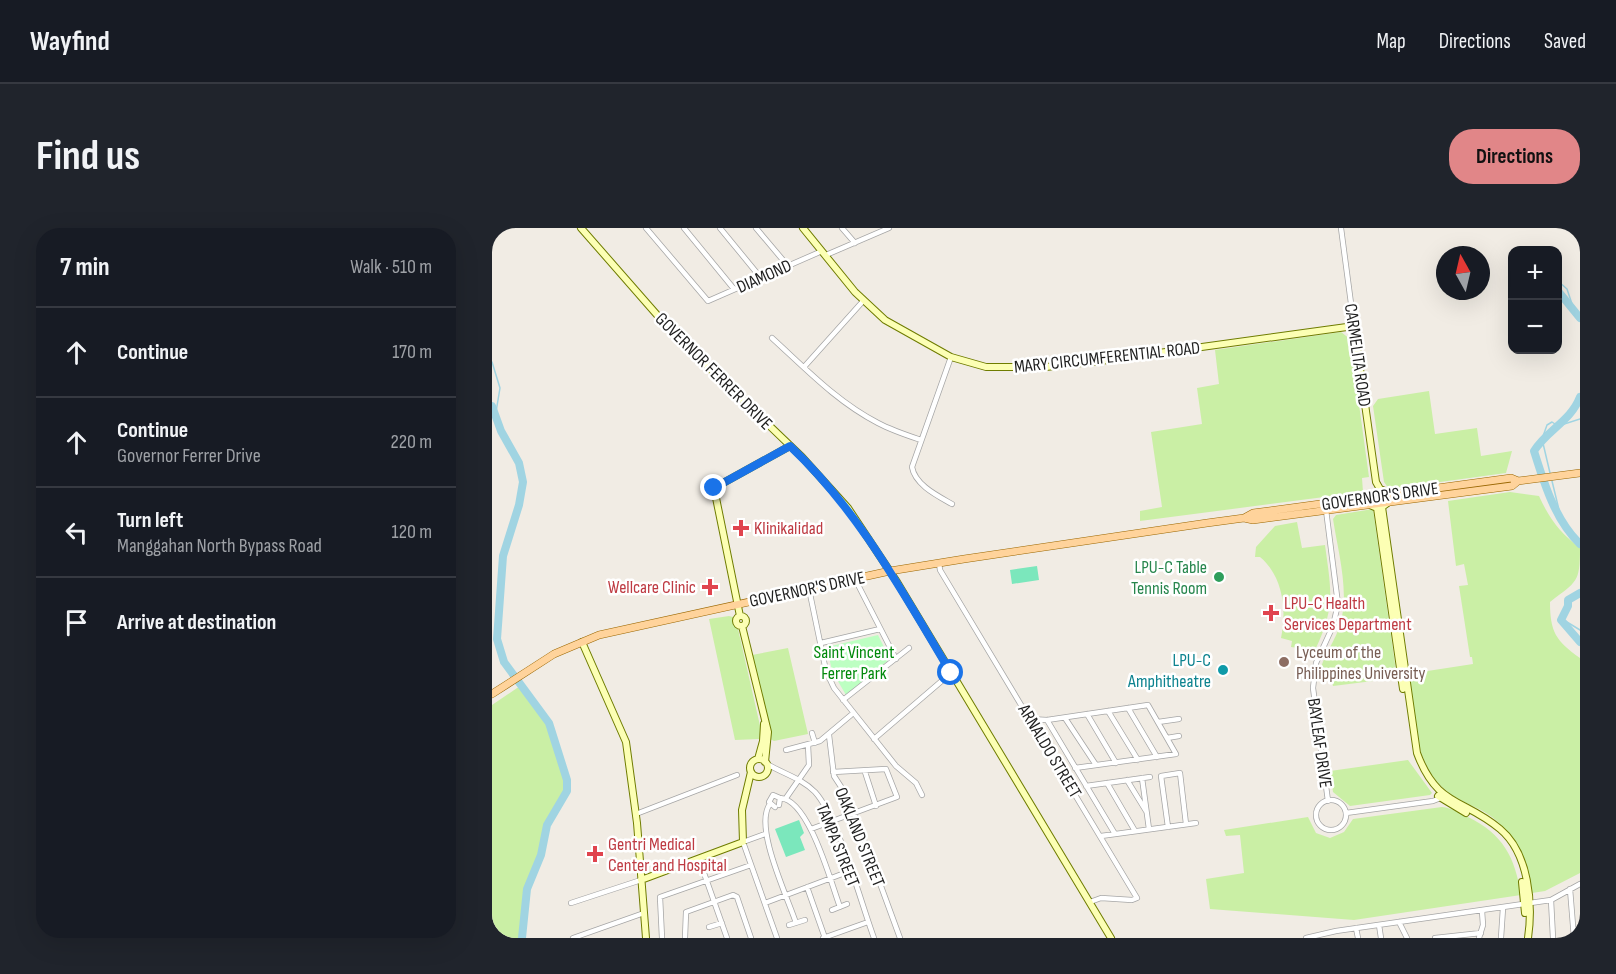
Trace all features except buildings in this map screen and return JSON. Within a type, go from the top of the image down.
[{"type":"main road","name":"GOVERNOR'S DRIVE","points":[[492,694],[554,654],[599,635],[890,571],[1244,518],[1254,520],[1368,505],[1580,473]]},
{"type":"main road","name":"GOVERNOR'S DRIVE","points":[[1244,518],[1253,513],[1394,494],[1514,482]]},
{"type":"street","name":"GOVERNOR FERRER DRIVE","points":[[581,228],[672,332],[790,446],[848,507],[890,571],[1111,938]]},
{"type":"street","name":"DIAMOND","points":[[646,228],[706,300],[788,266],[855,243],[879,230],[889,228]]},
{"type":"street","points":[[684,228],[734,289]]},
{"type":"street","points":[[720,228],[761,278]]},
{"type":"street","points":[[756,228],[788,266]]},
{"type":"street","name":"MARY CIRCUMFERENTIAL ROAD","points":[[803,228],[864,300],[885,321],[951,357],[986,367],[1046,367],[1354,326]]},
{"type":"street","points":[[842,228],[855,243]]},
{"type":"street","name":"CARMELITA ROAD","points":[[1341,228],[1376,482]]},
{"type":"street","points":[[804,367],[864,300]]},
{"type":"street","points":[[772,338],[849,405],[876,422],[921,440]]},
{"type":"street","points":[[951,357],[921,440],[913,471],[934,494],[952,504]]},
{"type":"street","points":[[754,774],[762,776],[767,766],[768,732],[742,626],[736,621],[740,616],[714,488],[790,446]]},
{"type":"street","points":[[1376,482],[1380,489],[1394,494]]},
{"type":"street","points":[[1359,499],[1374,490],[1376,482]]},
{"type":"street","points":[[1389,502],[1382,507],[1416,748],[1426,775],[1442,797]]},
{"type":"street","points":[[1368,505],[1377,508],[1413,755],[1427,783],[1442,797],[1488,824],[1505,840],[1519,867],[1526,904],[1527,938]]},
{"type":"street","name":"BAYLEAF DRIVE","points":[[1326,510],[1338,604],[1333,626],[1316,663],[1312,679],[1328,801]]},
{"type":"street","name":"ARNALDO STREET","points":[[939,563],[940,570],[1137,898],[1132,900],[1101,898],[1090,902]]},
{"type":"street","points":[[855,579],[896,659]]},
{"type":"street","points":[[809,589],[826,671],[843,700],[896,766],[916,783],[922,795]]},
{"type":"street","points":[[821,644],[880,629]]},
{"type":"street","points":[[582,642],[626,742],[636,814],[646,938]]},
{"type":"street","points":[[843,700],[909,648]]},
{"type":"street","points":[[874,739],[951,673]]},
{"type":"street","points":[[1030,719],[1065,718],[1148,705],[1176,754],[1075,768]]},
{"type":"street","points":[[1128,708],[1157,757]]},
{"type":"street","points":[[1108,711],[1137,760]]},
{"type":"street","points":[[1087,714],[1116,763]]},
{"type":"street","points":[[786,750],[815,743],[829,735],[851,715]]},
{"type":"street","points":[[1065,718],[1096,765]]},
{"type":"street","points":[[1158,722],[1179,719]]},
{"type":"street","points":[[1047,720],[1115,834]]},
{"type":"street","points":[[764,723],[763,741],[758,759],[751,764],[754,774],[742,810],[743,842],[777,938]]},
{"type":"street","points":[[812,733],[815,743]]},
{"type":"street","name":"OAKLAND STREET","points":[[829,735],[832,743],[833,772],[854,813],[899,938]]},
{"type":"street","points":[[1167,738],[1179,736]]},
{"type":"street","points":[[796,923],[765,834],[766,810],[783,798],[799,779],[810,761],[808,745]]},
{"type":"street","points":[[758,759],[767,766]]},
{"type":"street","name":"TAMPA STREET","points":[[767,766],[799,779],[822,801],[832,821],[874,938]]},
{"type":"street","points":[[811,829],[893,800],[897,795],[888,770],[833,772]]},
{"type":"street","points":[[865,772],[876,806]]},
{"type":"street","points":[[1168,827],[1161,776],[1180,773],[1186,824]]},
{"type":"street","points":[[636,814],[737,775]]},
{"type":"street","points":[[1086,786],[1150,777]]},
{"type":"street","points":[[1142,778],[1149,830]]},
{"type":"street","points":[[1127,780],[1147,814]]},
{"type":"street","points":[[1107,783],[1136,831]]},
{"type":"street","points":[[775,805],[771,796],[783,798],[803,814],[811,829],[840,907]]},
{"type":"street","points":[[1346,813],[1442,797]]},
{"type":"street","points":[[1328,801],[1340,803],[1346,813],[1340,827],[1331,830],[1323,827],[1317,813],[1321,805],[1328,801]]},
{"type":"street","points":[[1101,836],[1196,823]]},
{"type":"street","points":[[571,903],[765,834]]},
{"type":"street","points":[[699,859],[727,938]]},
{"type":"street","points":[[662,938],[660,897],[751,865]]},
{"type":"street","points":[[765,903],[850,871]]},
{"type":"street","points":[[1306,938],[1336,931],[1551,900],[1580,884]]},
{"type":"street","points":[[807,887],[824,938],[868,922]]},
{"type":"street","points":[[1570,890],[1574,910],[1574,938]]},
{"type":"street","points":[[686,938],[684,914],[736,896],[751,938]]},
{"type":"street","points":[[1551,900],[1553,938]]},
{"type":"street","points":[[832,910],[847,904]]},
{"type":"street","points":[[1501,938],[1503,908]]},
{"type":"street","points":[[1436,938],[1480,935],[1482,911]]},
{"type":"street","points":[[573,938],[644,913]]},
{"type":"street","points":[[789,926],[805,920]]},
{"type":"street","points":[[1400,922],[1407,938]]},
{"type":"street","points":[[709,927],[722,923]]},
{"type":"street","points":[[1379,925],[1381,938]]},
{"type":"street","points":[[1356,928],[1358,938]]},
{"type":"street","points":[[1336,931],[1337,938]]},
{"type":"green space","points":[[1341,332],[1350,339],[1369,477],[1362,478],[1363,492],[1140,521],[1140,511],[1162,507],[1151,432],[1202,424],[1197,388],[1219,384],[1215,350]]},
{"type":"green space","points":[[1429,391],[1435,434],[1477,428],[1481,456],[1512,451],[1506,473],[1389,489],[1384,482],[1373,406],[1378,399]]},
{"type":"green space","points":[[1510,492],[1539,496],[1556,525],[1580,548],[1578,575],[1566,590],[1550,602],[1551,621],[1556,635],[1580,658],[1580,873],[1545,891],[1532,893],[1521,857],[1510,835],[1492,817],[1448,792],[1430,772],[1419,745],[1408,674],[1473,664],[1459,586],[1468,585],[1464,564],[1456,566],[1448,501]]},
{"type":"green space","points":[[1373,509],[1397,678],[1333,686],[1331,679],[1318,681],[1321,666],[1340,625],[1343,612],[1342,572],[1333,519],[1336,515]]},
{"type":"green space","points":[[1297,522],[1302,548],[1325,545],[1330,587],[1329,610],[1315,650],[1291,647],[1292,641],[1281,638],[1283,605],[1278,584],[1268,565],[1260,557],[1255,557],[1256,547],[1275,526]]},
{"type":"green space","points":[[1037,566],[1039,580],[1012,584],[1010,570]]},
{"type":"green space","points":[[733,617],[738,629],[761,730],[759,739],[735,740],[709,619]]},
{"type":"green space","name":"Saint Vincent Ferrer Park","points":[[878,635],[890,659],[846,695],[832,671],[827,647]]},
{"type":"green space","points":[[788,648],[808,734],[774,741],[770,739],[752,655]]},
{"type":"green space","points":[[520,686],[549,723],[567,780],[567,791],[548,825],[541,855],[527,889],[523,910],[525,931],[522,938],[492,938],[492,705]]},
{"type":"green space","points":[[1408,760],[1432,793],[1430,795],[1350,806],[1333,792],[1330,771]]},
{"type":"green space","points":[[1442,807],[1456,811],[1480,824],[1499,839],[1511,858],[1521,895],[1354,920],[1210,909],[1206,879],[1244,873],[1240,835],[1226,836],[1224,830],[1308,817],[1316,833],[1330,838],[1344,832],[1353,819]]},
{"type":"green space","points":[[799,820],[804,833],[800,837],[805,850],[786,857],[775,829]]},
{"type":"waterway","points":[[1562,285],[1567,289],[1575,313]]},
{"type":"waterway","points":[[1562,296],[1580,318]]},
{"type":"waterway","points":[[492,362],[500,388],[495,418]]},
{"type":"waterway","points":[[1580,397],[1571,413],[1545,437],[1534,451],[1546,488],[1557,512],[1580,544]]},
{"type":"waterway","points":[[492,406],[501,431],[519,463],[523,482],[519,505],[503,556],[497,639],[504,662],[549,723],[567,780],[567,791],[547,825],[541,855],[527,889],[522,938]]},
{"type":"waterway","points":[[1550,473],[1542,439],[1547,425],[1552,422],[1558,426],[1580,419]]},
{"type":"waterway","points":[[1552,481],[1561,518]]},
{"type":"waterway","points":[[1580,593],[1568,600],[1568,606],[1561,620],[1580,642]]},
{"type":"waterway","points":[[1562,619],[1580,630]]},
{"type":"place","name":"Klinikalidad","points":[[741,528]]},
{"type":"place","name":"LPU-C Table Tennis Room","points":[[1219,577]]},
{"type":"place","name":"Wellcare Clinic","points":[[710,587]]},
{"type":"place","name":"LPU-C Health Services Department","points":[[1271,613]]},
{"type":"place","name":"Lyceum of the Philippines University","points":[[1284,662]]},
{"type":"place","name":"LPU-C Amphitheatre","points":[[1223,670]]},
{"type":"place","name":"Gentri Medical Center and Hospital","points":[[595,854]]},
{"type":"route","points":[[714,488],[790,446],[848,507],[897,582],[951,673]]}]
